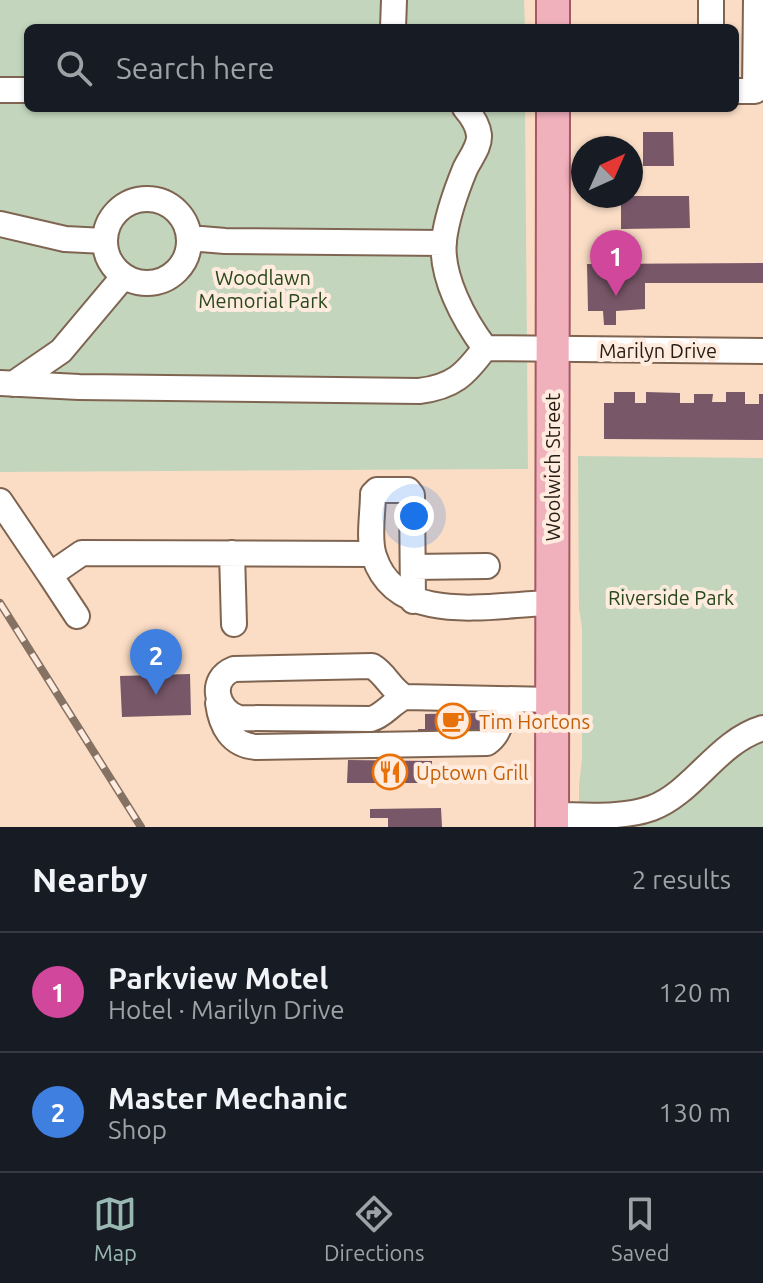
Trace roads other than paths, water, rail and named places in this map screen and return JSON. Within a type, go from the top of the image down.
[{"type":"main road","points":[[553,0],[553,24]]},
{"type":"main road","name":"Woolwich Street","points":[[552,821],[551,603],[540,349],[553,112]]},
{"type":"street","points":[[393,24],[394,0]]},
{"type":"street","points":[[711,0],[711,24]]},
{"type":"street","points":[[739,91],[755,91],[756,0]]},
{"type":"street","points":[[0,90],[24,90]]},
{"type":"street","points":[[7,383],[79,387],[419,391],[452,383],[485,348],[470,327],[453,289],[444,243],[455,199],[479,135],[467,112]]},
{"type":"street","points":[[153,199],[167,204],[178,213],[186,224],[189,238],[183,263],[163,280],[137,282],[115,267],[105,241],[108,227],[125,205],[153,199]]},
{"type":"street","points":[[0,224],[65,239],[105,241]]},
{"type":"street","points":[[189,238],[444,243]]},
{"type":"street","points":[[7,383],[61,351],[124,276]]},
{"type":"street","name":"Marilyn Drive","points":[[485,348],[763,351]]},
{"type":"street","points":[[61,351],[65,365],[79,387]]},
{"type":"street","points":[[413,601],[412,495],[408,490],[377,490],[373,494],[373,554],[387,583],[413,601],[436,608],[551,603]]},
{"type":"street","points":[[0,501],[77,616]]},
{"type":"street","points":[[50,575],[82,553],[373,554]]},
{"type":"street","points":[[232,553],[234,624]]},
{"type":"street","points":[[413,567],[487,566]]},
{"type":"street","points":[[405,697],[372,666],[234,669],[222,675],[218,700],[220,717],[229,734],[244,746],[256,747],[487,743],[497,734],[503,712],[516,701]]},
{"type":"street","points":[[218,700],[228,714],[239,718],[371,719],[405,697],[551,700]]},
{"type":"street","points":[[552,821],[651,809],[673,795],[736,740],[763,728]]},
{"type":"railway","points":[[0,603],[141,827]]},
{"type":"place","name":"Parkview Motel","points":[[616,296]]},
{"type":"place","name":"Master Mechanic","points":[[156,695]]},
{"type":"place","name":"Tim Hortons","points":[[453,721]]},
{"type":"place","name":"Uptown Grill","points":[[390,772]]},
{"type":"park label","name":"Woodlawn Memorial Park","points":[[263,288]]},
{"type":"park label","name":"Riverside Park","points":[[671,597]]}]
